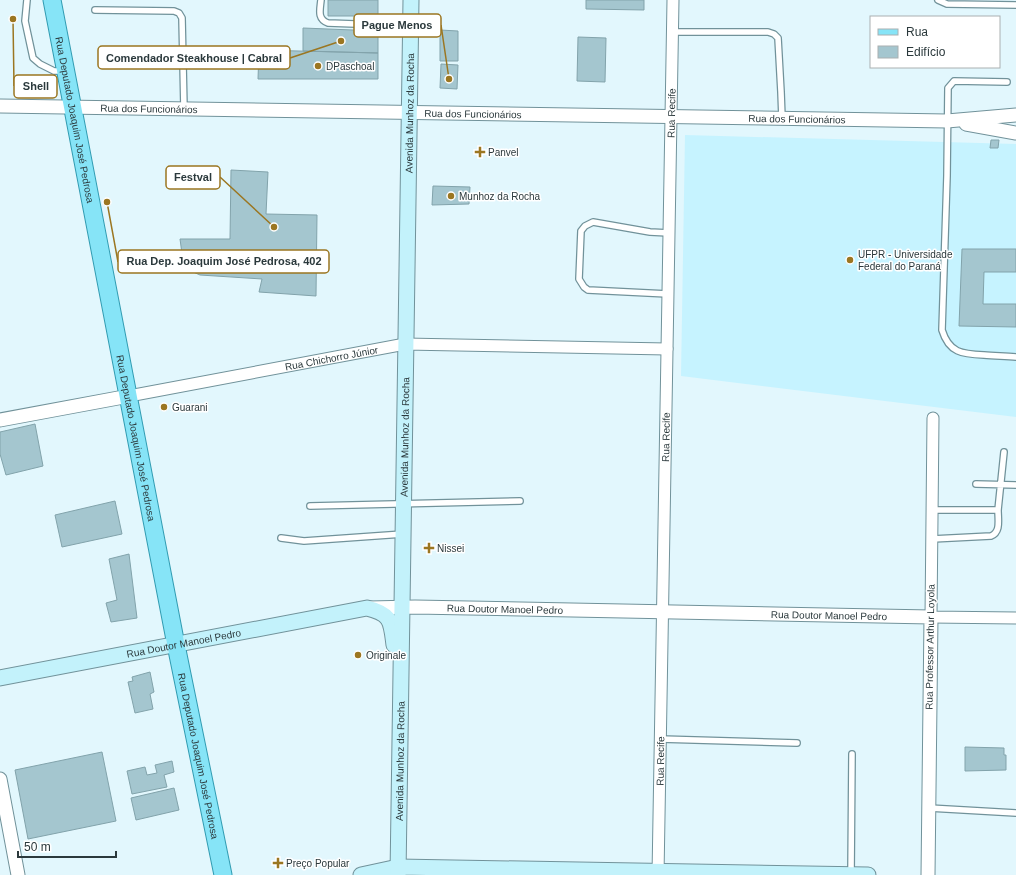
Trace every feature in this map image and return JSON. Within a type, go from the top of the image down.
[{"type":"main road","name":"Rua Deputado Joaquim José Pedrosa","points":[[52,0],[176,645],[223,875]]},
{"type":"main road","name":"Avenida Munhoz da Rocha","points":[[398,871],[411,0]]},
{"type":"main road","name":"Rua Doutor Manoel Pedro","points":[[0,678],[367,608]]},
{"type":"main road","points":[[367,608],[379,611],[389,620],[392,626],[401,698]]},
{"type":"main road","points":[[361,875],[398,871],[868,875]]},
{"type":"street","name":"Rua Recife","points":[[658,873],[673,0]]},
{"type":"street","name":"Rua dos Funcionários","points":[[0,106],[947,121],[1016,115]]},
{"type":"street","name":"Rua dos Funcionários","points":[[947,121],[1016,133]]},
{"type":"street","name":"Rua Chichorro Júnior","points":[[0,420],[405,344],[667,349]]},
{"type":"street","name":"Rua Professor Arthur Loyola","points":[[928,875],[933,418]]},
{"type":"street","name":"Rua Doutor Manoel Pedro","points":[[367,608],[402,607],[1016,618]]},
{"type":"street","points":[[0,778],[18,875]]},
{"type":"lane","points":[[27,0],[25,21],[33,58],[40,64],[54,71],[66,71]]},
{"type":"lane","points":[[321,0],[319,15],[323,21],[328,23],[411,26]]},
{"type":"lane","points":[[938,0],[946,4],[1016,5]]},
{"type":"lane","points":[[95,10],[174,11],[179,13],[182,18],[184,110]]},
{"type":"lane","points":[[672,32],[768,32],[774,34],[778,38],[782,92],[782,118]]},
{"type":"lane","points":[[1007,82],[954,81],[948,88],[942,330],[949,345],[955,350],[964,354],[1016,357]]},
{"type":"lane","points":[[668,294],[588,290],[579,279],[580,232],[584,226],[593,222],[650,232],[669,233]]},
{"type":"lane","points":[[932,539],[991,536],[996,534],[998,530],[1000,484],[1004,452]]},
{"type":"lane","points":[[976,484],[1016,485]]},
{"type":"lane","points":[[310,506],[404,502],[520,501]]},
{"type":"lane","points":[[932,510],[998,510]]},
{"type":"lane","points":[[281,538],[304,541],[403,534]]},
{"type":"lane","points":[[660,739],[797,743]]},
{"type":"lane","points":[[852,754],[852,875]]},
{"type":"lane","points":[[928,808],[1016,813]]},
{"type":"shaded area","name":"UFPR - Universidade Federal do Paraná","points":[[685,135],[1016,144],[1016,417],[681,376]]},
{"type":"building","points":[[328,0],[378,0],[378,16],[328,16]]},
{"type":"building","points":[[586,0],[644,0],[644,10],[586,9]]},
{"type":"building","points":[[303,28],[378,31],[378,53],[303,51]]},
{"type":"building","points":[[440,30],[458,31],[458,61],[440,61]]},
{"type":"building","points":[[578,37],[606,38],[605,82],[577,81]]},
{"type":"building","name":"DPaschoal","points":[[259,50],[378,53],[378,79],[258,79]]},
{"type":"building","points":[[441,64],[458,65],[457,89],[440,88]]},
{"type":"building","points":[[991,140],[999,140],[998,148],[990,148]]},
{"type":"building","points":[[231,170],[268,172],[266,214],[317,215],[316,296],[259,292],[262,279],[200,275],[184,268],[180,239],[230,239]]},
{"type":"building","name":"Munhoz da Rocha","points":[[433,186],[470,187],[469,204],[432,205]]},
{"type":"building","points":[[962,249],[1016,249],[1016,272],[984,272],[983,304],[1016,304],[1016,327],[959,326]]},
{"type":"building","points":[[35,424],[43,466],[6,475],[0,454],[0,432]]},
{"type":"building","points":[[115,501],[122,534],[62,547],[55,515]]},
{"type":"building","points":[[129,554],[137,618],[111,622],[106,603],[117,600],[109,559]]},
{"type":"building","points":[[150,672],[154,692],[150,694],[153,709],[135,713],[128,682],[133,681],[132,677]]},
{"type":"building","points":[[965,747],[1004,748],[1004,755],[1006,755],[1006,770],[965,771]]},
{"type":"building","points":[[102,752],[116,821],[28,839],[15,770]]},
{"type":"building","points":[[172,761],[174,772],[164,775],[167,787],[132,794],[127,771],[145,767],[147,775],[157,773],[155,765]]},
{"type":"building","points":[[174,788],[179,810],[136,820],[131,798]]},
{"type":"place","name":"Shell","points":[[13,19]]},
{"type":"place","name":"Comendador Steakhouse | Cabral","points":[[341,41]]},
{"type":"place","name":"DPaschoal","points":[[318,66]]},
{"type":"place","name":"Pague Menos","points":[[449,79]]},
{"type":"place","name":"Panvel","points":[[480,152]]},
{"type":"place","name":"Munhoz da Rocha","points":[[451,196]]},
{"type":"place","name":"Rua Dep. Joaquim José Pedrosa, 402","points":[[107,202]]},
{"type":"place","name":"Festval","points":[[274,227]]},
{"type":"place","name":"UFPR - Universidade Federal do Paraná","points":[[850,260]]},
{"type":"place","name":"Guarani","points":[[164,407]]},
{"type":"place","name":"Nissei","points":[[429,548]]},
{"type":"place","name":"Originale","points":[[358,655]]},
{"type":"place","name":"Preço Popular","points":[[278,863]]}]
